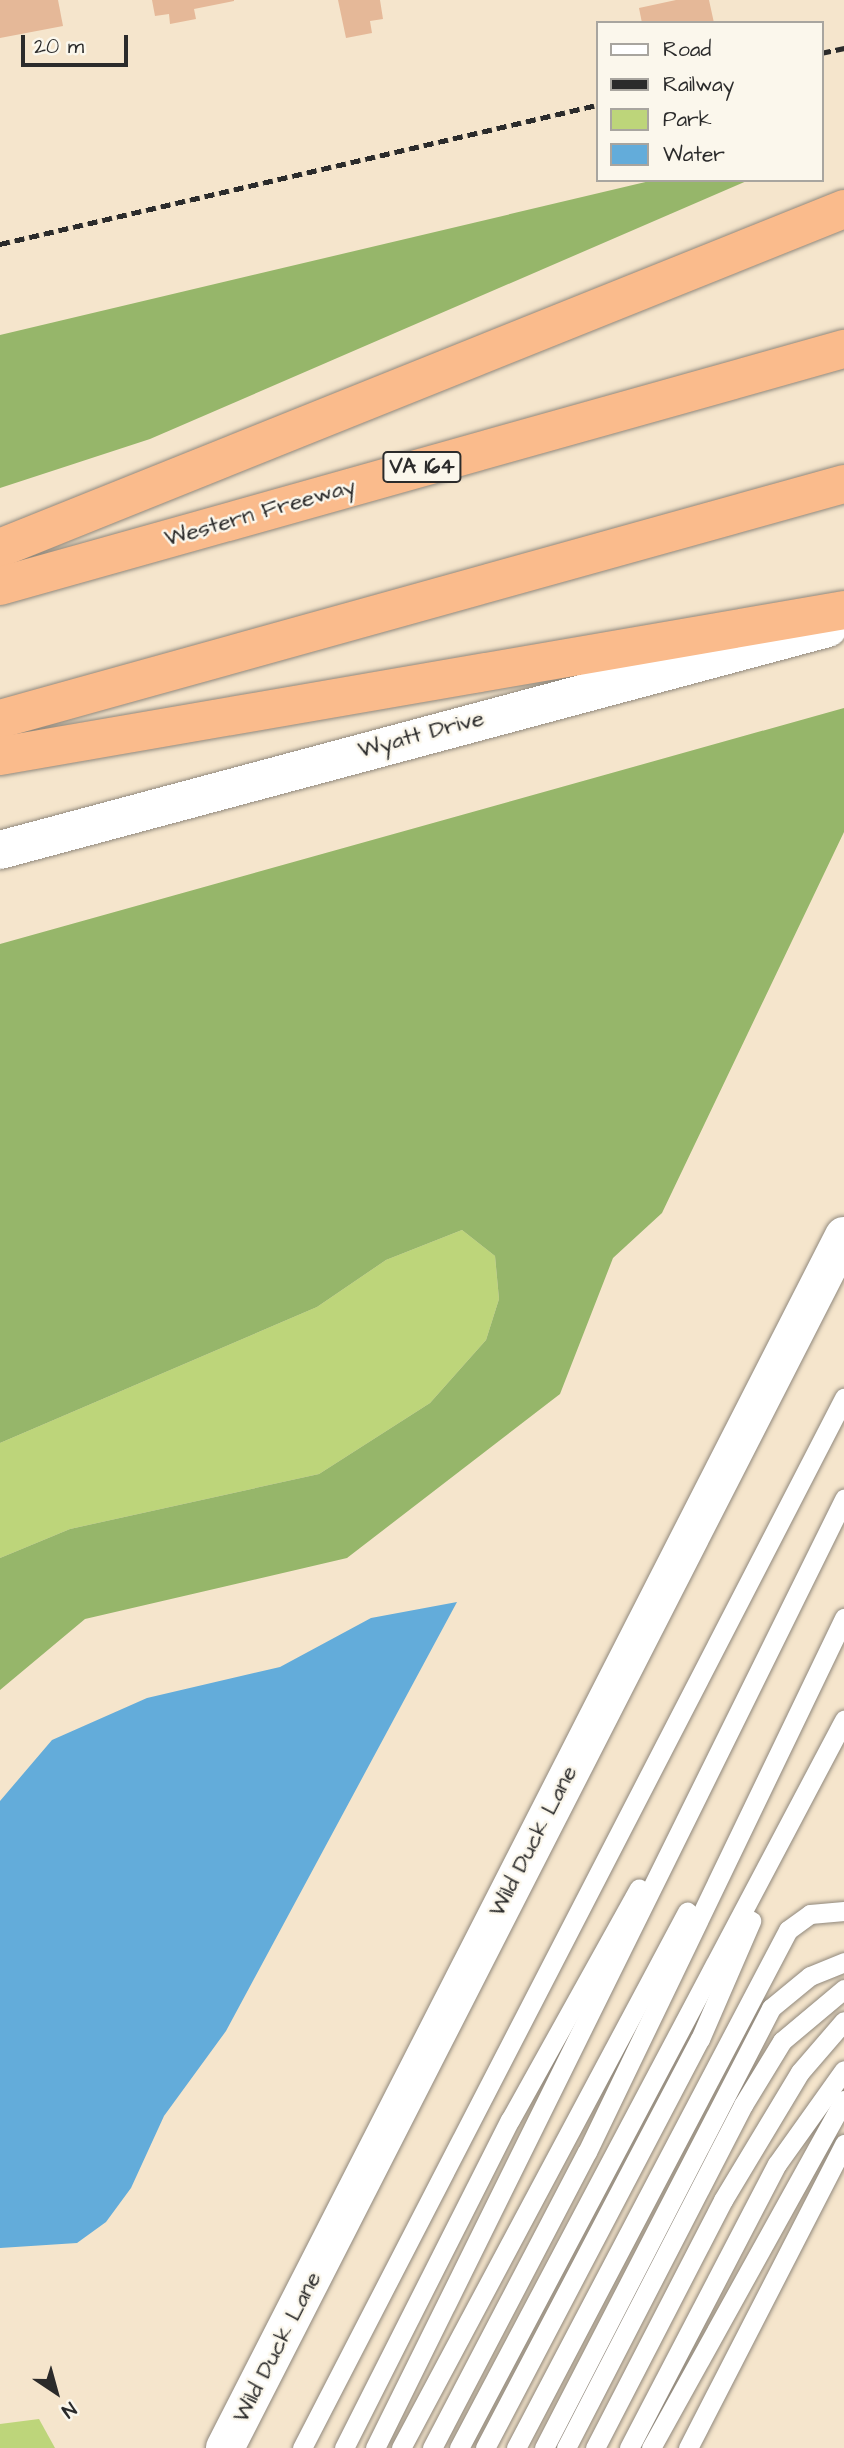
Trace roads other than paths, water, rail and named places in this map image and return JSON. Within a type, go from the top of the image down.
[{"type":"highway","points":[[0,548],[844,209]]},
{"type":"highway","name":"Western Freeway","points":[[0,586],[844,349]]},
{"type":"highway","points":[[0,719],[844,484]]},
{"type":"highway","points":[[0,756],[844,610]]},
{"type":"street","name":"Wyatt Drive","points":[[0,850],[844,624]]},
{"type":"street","name":"Wild Duck Lane","points":[[225,2448],[844,1236]]},
{"type":"lane","points":[[302,2448],[844,1398]]},
{"type":"lane","points":[[344,2448],[510,2120],[715,1749],[844,1499]]},
{"type":"lane","points":[[432,2448],[587,2152],[768,1768],[844,1618]]},
{"type":"lane","points":[[459,2448],[844,1720]]},
{"type":"lane","points":[[375,2448],[569,2066],[715,1749]]},
{"type":"lane","points":[[401,2448],[578,2106],[768,1768]]},
{"type":"lane","points":[[485,2448],[700,2039],[812,1783]]},
{"type":"lane","points":[[516,2448],[788,1930],[810,1914],[844,1911]]},
{"type":"lane","points":[[544,2448],[771,2008],[810,1976],[844,1962]]},
{"type":"lane","points":[[566,2448],[756,2083],[782,2040],[844,1989]]},
{"type":"lane","points":[[595,2448],[723,2200],[800,2071],[844,2021]]},
{"type":"lane","points":[[629,2448],[777,2164],[844,2070]]},
{"type":"lane","points":[[651,2448],[844,2100]]},
{"type":"lane","points":[[688,2448],[844,2144]]},
{"type":"water","points":[[457,1602],[226,2031],[164,2116],[131,2188],[106,2222],[77,2243],[0,2248],[0,1801],[52,1740],[147,1698],[280,1667],[371,1618]]},
{"type":"railway","points":[[823,53],[844,48]]},
{"type":"railway","points":[[0,244],[596,105]]}]
